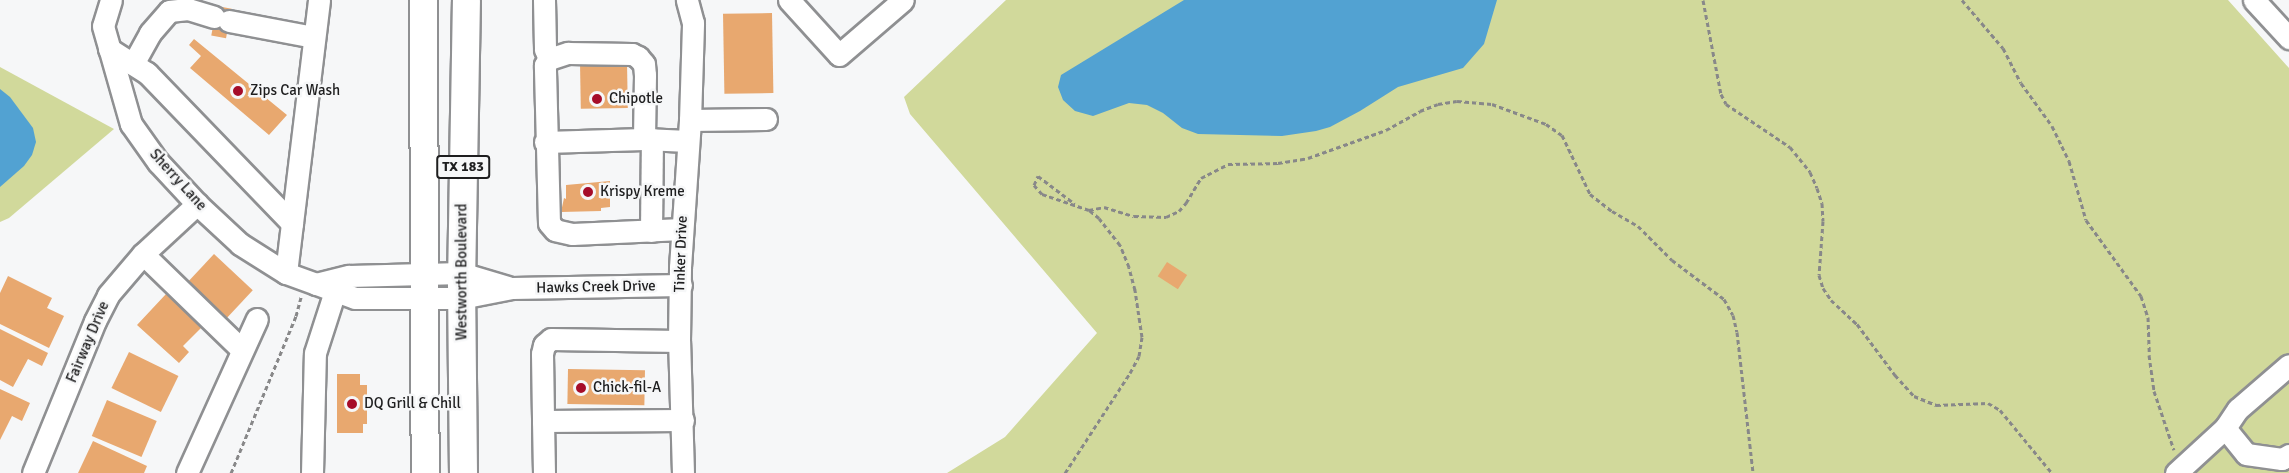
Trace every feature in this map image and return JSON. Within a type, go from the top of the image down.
[{"type":"main road","name":"TX 183","points":[[423,0],[422,286],[425,473]]},
{"type":"main road","name":"Westworth Boulevard","points":[[463,473],[461,286],[466,0]]},
{"type":"street","name":"Sherry Lane","points":[[111,0],[103,26],[131,124],[158,162],[197,204],[240,244],[311,282]]},
{"type":"street","points":[[312,473],[315,353],[311,282],[292,223],[319,0]]},
{"type":"street","points":[[544,0],[545,49],[553,57]]},
{"type":"street","name":"Tinker Drive","points":[[684,473],[679,341],[682,229],[693,23],[687,0]]},
{"type":"street","points":[[789,0],[839,55],[903,0]]},
{"type":"street","points":[[2254,0],[2289,38]]},
{"type":"street","points":[[133,64],[150,33],[170,11],[188,9],[222,19],[314,37]]},
{"type":"street","points":[[109,49],[147,73],[292,223]]},
{"type":"street","points":[[651,231],[644,64],[632,54],[590,53],[553,57],[543,71],[549,223],[555,230],[572,234],[651,231],[682,229]]},
{"type":"street","points":[[545,142],[648,139],[689,130],[766,119]]},
{"type":"street","name":"Fairway Drive","points":[[33,473],[95,321],[108,295],[143,254],[197,204]]},
{"type":"street","points":[[143,254],[242,350]]},
{"type":"street","points":[[311,282],[349,276],[422,286],[461,286]]},
{"type":"street","name":"Hawks Creek Drive","points":[[461,286],[512,288],[681,285]]},
{"type":"street","points":[[187,473],[257,319]]},
{"type":"street","points":[[544,473],[542,354],[544,345],[551,339],[679,341]]},
{"type":"street","points":[[2176,466],[2225,428],[2238,409],[2289,365]]},
{"type":"street","points":[[543,421],[683,420]]},
{"type":"street","points":[[2225,428],[2247,454],[2278,473]]},
{"type":"street","points":[[2247,454],[2282,459],[2289,455]]},
{"type":"path","points":[[1703,0],[1721,94],[1726,104],[1790,147],[1810,172],[1817,188],[1822,203],[1823,221],[1819,275],[1823,288],[1831,300],[1863,330],[1895,375],[1914,396],[1936,405],[1988,403],[2000,410],[2052,473]]},
{"type":"path","points":[[1962,0],[2003,48],[2021,83],[2052,126],[2069,161],[2086,220],[2140,296],[2148,317],[2149,355],[2154,391],[2169,428],[2176,466]]},
{"type":"path","points":[[1089,210],[1104,207],[1134,216],[1166,217],[1179,211],[1201,178],[1228,164],[1278,163],[1308,158],[1386,130],[1438,104],[1456,101],[1492,104],[1546,124],[1562,135],[1590,194],[1612,211],[1638,226],[1672,260],[1724,299],[1733,315],[1737,332],[1753,473]]},
{"type":"path","points":[[1065,473],[1130,373],[1139,356],[1142,337],[1129,267],[1120,245],[1099,218],[1089,210],[1042,194],[1034,185],[1038,176],[1075,204]]},
{"type":"path","points":[[231,473],[311,282]]},
{"type":"green space","points":[[1006,0],[2228,0],[2289,68],[2289,473],[947,473],[1005,437],[1097,333],[910,114],[904,97]]},
{"type":"green space","points":[[0,67],[114,129],[9,218],[0,222]]},
{"type":"water","points":[[1184,0],[1497,0],[1484,44],[1463,68],[1398,87],[1360,111],[1330,127],[1316,131],[1282,136],[1198,134],[1182,128],[1163,113],[1147,105],[1129,103],[1093,116],[1075,111],[1063,100],[1058,87],[1061,75]]},
{"type":"water","points":[[0,89],[10,97],[33,128],[36,142],[32,155],[24,166],[0,187]]},
{"type":"building","points":[[217,6],[232,9],[226,38],[211,35]]},
{"type":"building","points":[[772,13],[773,93],[724,94],[723,14]]},
{"type":"building","name":"Zips Car Wash","points":[[194,39],[287,115],[269,135],[190,68],[201,56],[189,45]]},
{"type":"building","points":[[627,62],[628,108],[581,109],[580,63]]},
{"type":"building","name":"Krispy Kreme","points":[[610,181],[610,207],[601,208],[601,211],[561,212],[564,198],[566,199],[566,185]]},
{"type":"building","points":[[214,254],[253,290],[227,318],[188,282]]},
{"type":"building","points":[[1167,262],[1187,275],[1178,289],[1158,276]]},
{"type":"building","points":[[8,276],[52,298],[47,308],[64,316],[49,348],[0,324],[0,293]]},
{"type":"building","points":[[166,294],[202,327],[183,346],[189,352],[179,363],[137,325]]},
{"type":"building","points":[[0,329],[48,353],[42,366],[28,359],[13,387],[0,380]]},
{"type":"building","points":[[129,352],[178,376],[161,412],[111,388]]},
{"type":"building","points":[[568,369],[645,370],[644,405],[567,404]]},
{"type":"building","name":"DQ Grill & Chill","points":[[337,374],[360,374],[360,385],[367,385],[367,424],[363,424],[363,433],[337,433]]},
{"type":"building","points":[[0,389],[30,403],[22,421],[12,416],[0,440]]},
{"type":"building","points":[[107,400],[157,421],[141,457],[92,436]]},
{"type":"building","points":[[93,441],[147,466],[144,473],[78,473]]},
{"type":"place","name":"Zips Car Wash","points":[[238,91]]},
{"type":"place","name":"Chipotle","points":[[597,99]]},
{"type":"place","name":"Krispy Kreme","points":[[588,192]]},
{"type":"place","name":"Chick-fil-A","points":[[581,388]]},
{"type":"place","name":"DQ Grill & Chill","points":[[352,404]]}]
